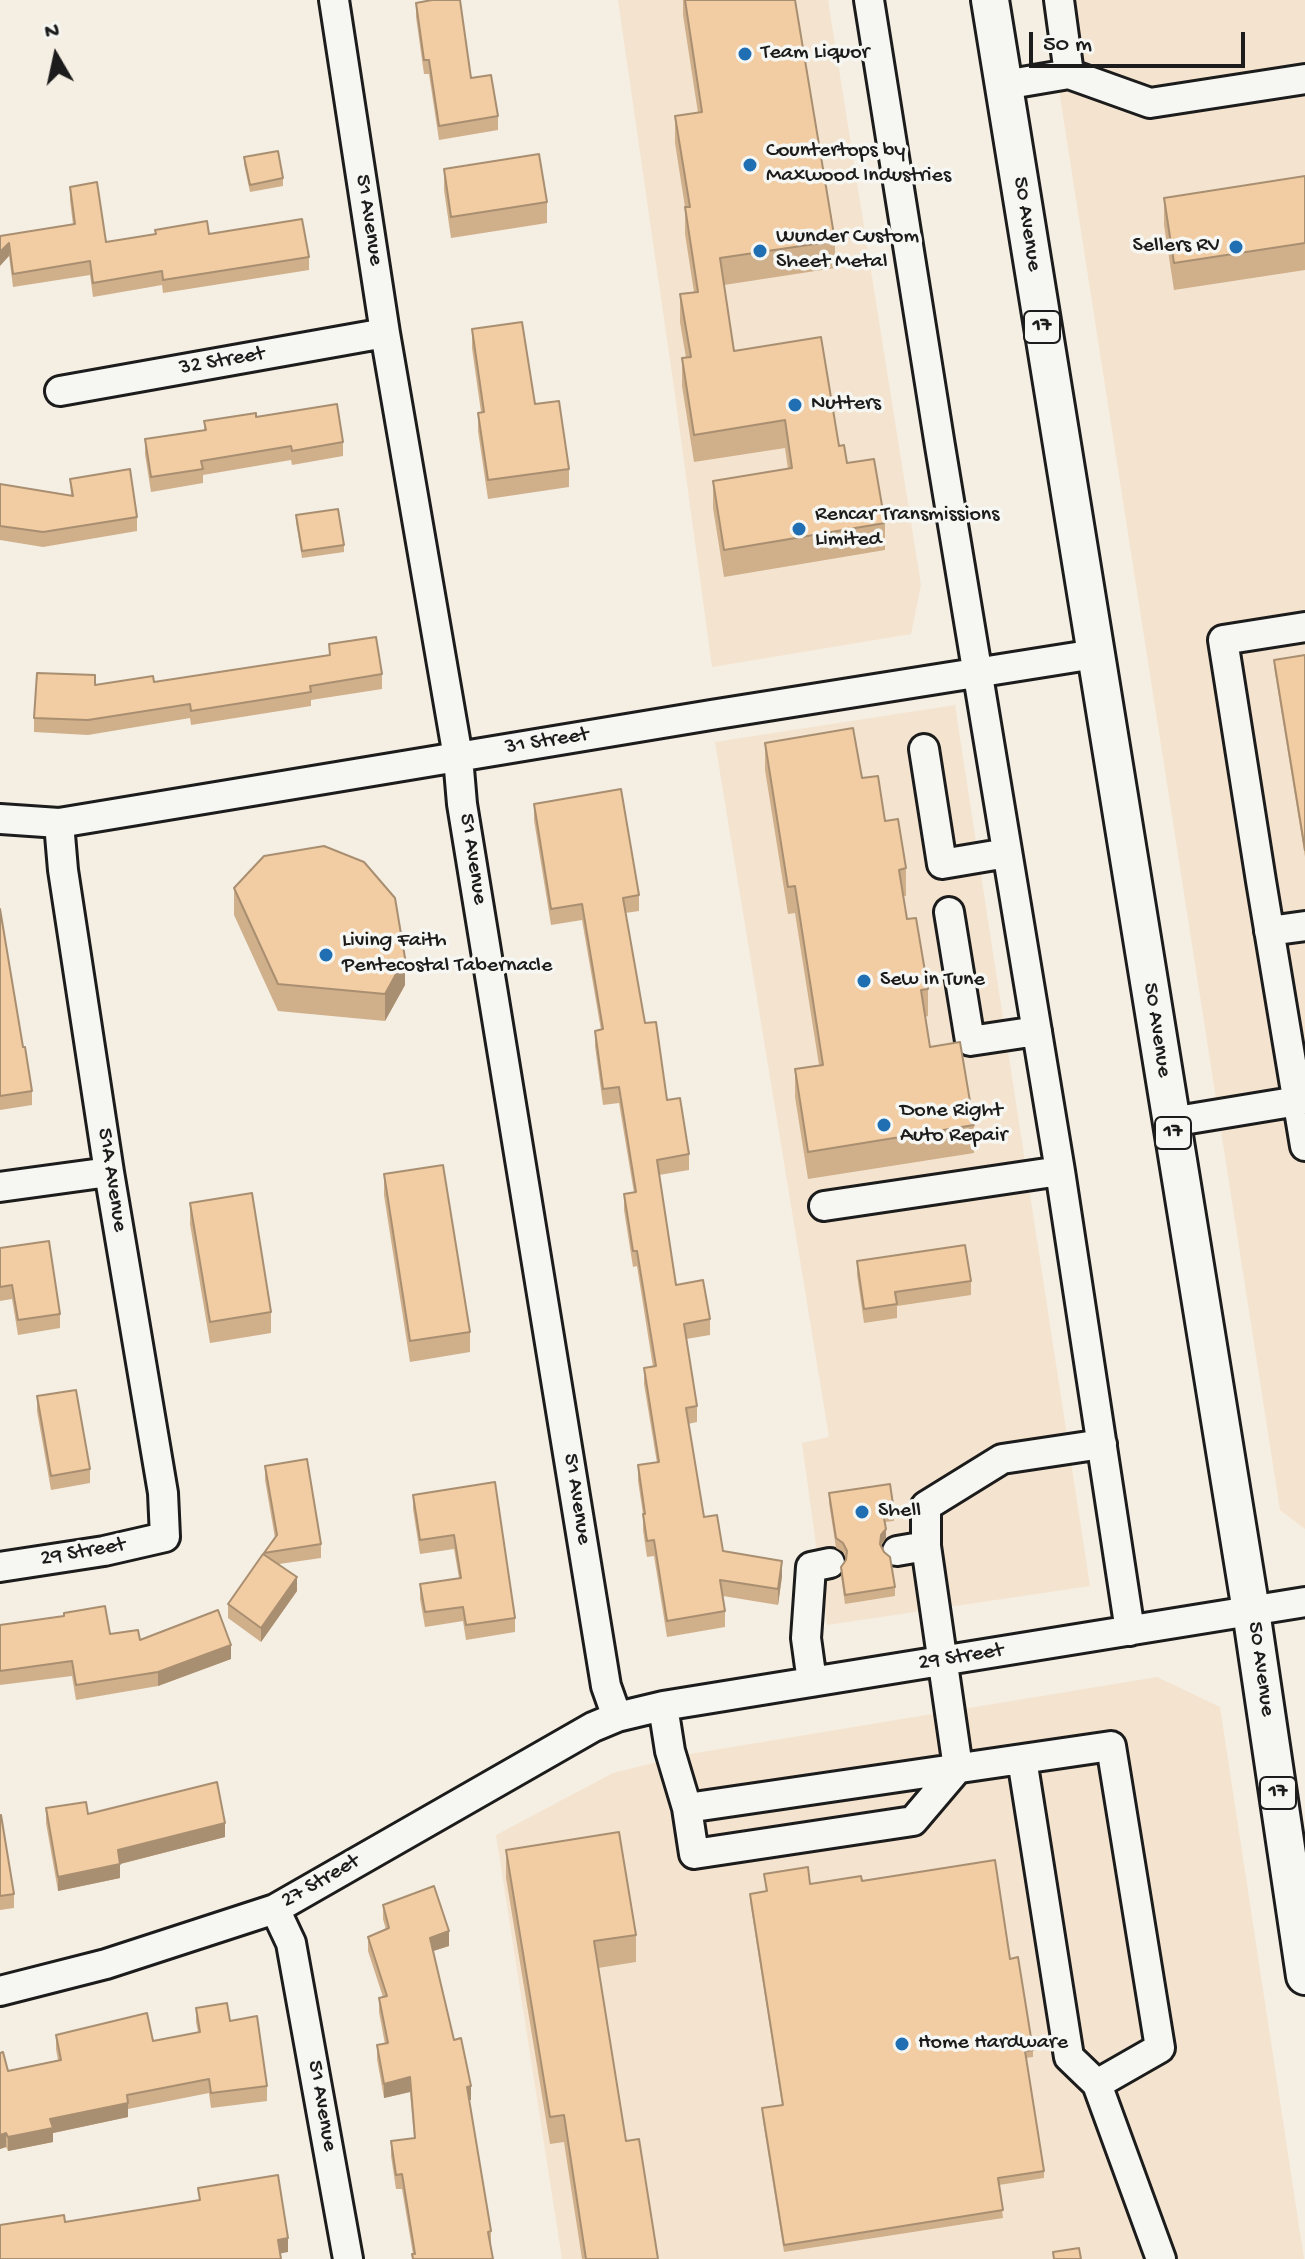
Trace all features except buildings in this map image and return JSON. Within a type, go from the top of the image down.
[{"type":"main road","name":"50 Avenue","points":[[990,0],[1251,1611],[1305,1976]]},
{"type":"street","name":"51 Avenue","points":[[334,0],[385,333],[458,757],[462,804],[606,1686],[617,1717]]},
{"type":"street","points":[[869,0],[1060,1171],[1130,1631]]},
{"type":"street","points":[[1059,0],[1069,74]]},
{"type":"street","points":[[1004,85],[1069,74],[1150,103],[1305,79]]},
{"type":"street","name":"32 Street","points":[[60,391],[385,333]]},
{"type":"street","points":[[1304,1136],[1223,640],[1305,627]]},
{"type":"street","name":"31 Street","points":[[0,819],[59,823],[1095,654]]},
{"type":"street","points":[[924,749],[942,864],[1007,853]]},
{"type":"street","name":"51A Avenue","points":[[59,823],[63,870],[109,1172],[163,1493],[165,1537]]},
{"type":"street","points":[[949,912],[970,1041],[1037,1031]]},
{"type":"street","points":[[1269,931],[1305,926]]},
{"type":"street","points":[[1171,1122],[1298,1101]]},
{"type":"street","points":[[824,1206],[1060,1171]]},
{"type":"street","points":[[0,1187],[109,1172]]},
{"type":"street","points":[[663,1706],[670,1751],[687,1808],[694,1854],[913,1821],[958,1768],[926,1546],[926,1506],[1002,1459],[1102,1444]]},
{"type":"street","name":"29 Street","points":[[0,1567],[104,1551],[165,1537]]},
{"type":"street","points":[[897,1551],[926,1546]]},
{"type":"street","points":[[812,1682],[806,1638],[811,1567],[830,1563]]},
{"type":"street","name":"29 Street","points":[[617,1717],[663,1706],[1305,1602]]},
{"type":"street","name":"27 Street","points":[[0,1991],[106,1964],[275,1909],[593,1727],[617,1717]]},
{"type":"street","points":[[687,1808],[1111,1746],[1160,2048],[1097,2084]]},
{"type":"street","points":[[1022,1759],[1069,2057],[1097,2084],[1161,2259]]},
{"type":"street","name":"51 Avenue","points":[[275,1909],[291,1943],[348,2259]]},
{"type":"shaded area","points":[[618,0],[828,0],[921,585],[911,634],[712,667]]},
{"type":"shaded area","points":[[1045,0],[1305,0],[1305,1529],[1280,1510]]},
{"type":"shaded area","points":[[955,705],[1090,1586],[827,1625],[802,1443],[829,1437],[715,742]]},
{"type":"shaded area","points":[[1157,1677],[1220,1707],[1304,2259],[562,2259],[496,1835],[613,1773],[690,1754]]},
{"type":"place","name":"Team Liquor","points":[[745,54]]},
{"type":"place","name":"Countertops by Maxwood Industries","points":[[750,165]]},
{"type":"place","name":"Sellers RV","points":[[1236,247]]},
{"type":"place","name":"Wunder Custom Sheet Metal","points":[[760,251]]},
{"type":"place","name":"Nutters","points":[[795,405]]},
{"type":"place","name":"Rencar Transmissions Limited","points":[[799,529]]},
{"type":"place","name":"Living Faith Pentecostal Tabernacle","points":[[326,955]]},
{"type":"place","name":"Sew in Tune","points":[[864,981]]},
{"type":"place","name":"Done Right Auto Repair","points":[[884,1125]]},
{"type":"place","name":"Shell","points":[[862,1512]]},
{"type":"place","name":"Home Hardware","points":[[902,2044]]}]
